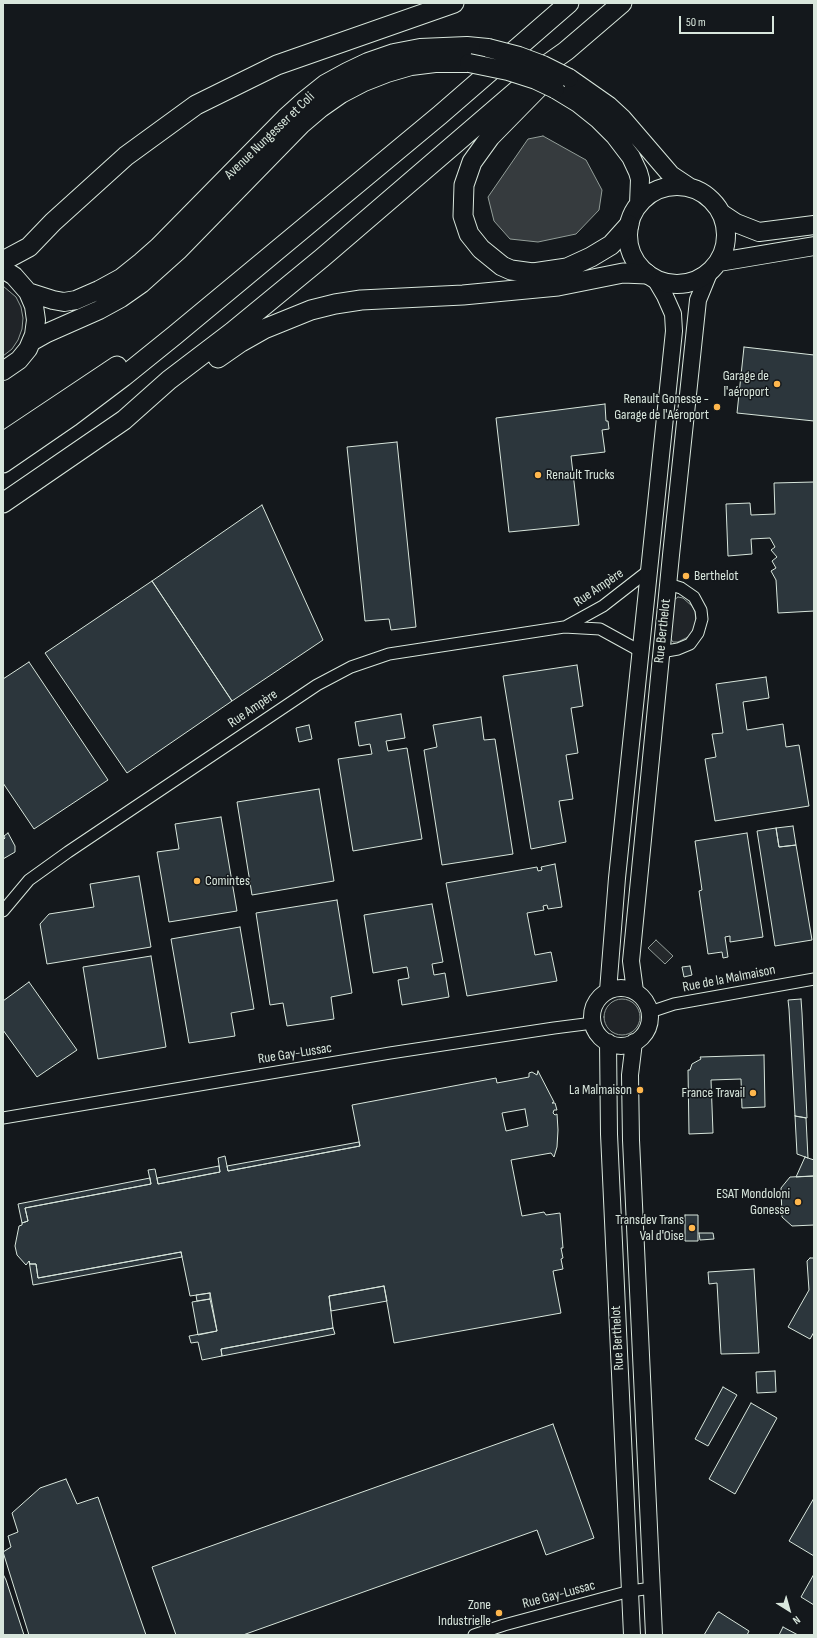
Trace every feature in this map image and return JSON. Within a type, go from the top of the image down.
[{"type":"highway","points":[[3,261],[29,247],[53,222],[126,156],[196,105],[277,65],[454,3]]},
{"type":"highway","points":[[3,463],[76,412],[123,377],[175,335],[440,115],[569,3]]},
{"type":"highway","points":[[3,503],[124,420],[169,380],[232,332],[322,258],[549,63],[566,51],[622,3]]},
{"type":"highway","points":[[566,51],[558,68],[490,137],[472,162],[464,185],[463,216],[469,234],[481,249],[502,266],[511,270],[534,273],[567,268],[591,257],[612,245],[629,225]]},
{"type":"highway","points":[[124,420],[146,412],[241,342],[264,329],[311,310],[361,300],[462,295],[558,286],[623,273],[651,277]]},
{"type":"highway","points":[[3,442],[34,423],[160,337],[175,335]]},
{"type":"main road","name":"Avenue Nungesser et Coli","points":[[28,292],[64,302],[76,300],[121,278],[158,247],[285,118],[325,84],[347,72],[375,60],[420,48],[467,46],[488,48],[519,56],[543,65],[569,78],[609,106],[622,118],[671,175],[690,187]]},
{"type":"main road","name":"Avenue Nungesser et Coli","points":[[31,342],[47,333],[99,310],[121,298],[141,284],[179,250],[301,125],[321,108],[341,94],[370,80],[411,66],[435,63],[469,63],[508,70],[536,80],[555,89],[598,119],[615,136],[631,157],[640,179],[639,204]]},
{"type":"main road","points":[[714,267],[726,242],[726,227],[721,213],[711,199],[690,187],[676,186],[662,188],[649,194],[634,210],[629,225],[628,241],[632,256],[636,263],[651,277],[668,284],[683,284],[697,280],[714,267],[814,246]]},
{"type":"main road","points":[[721,213],[736,223],[759,232],[814,225]]},
{"type":"main road","name":"Rue Berthelot","points":[[635,991],[631,961],[661,652],[698,300],[714,267]]},
{"type":"main road","points":[[3,269],[14,276],[28,292],[34,306],[36,320],[31,342],[19,360],[3,371]]},
{"type":"main road","name":"Rue Berthelot","points":[[608,991],[617,878],[674,331],[673,314],[665,296],[651,277]]},
{"type":"main road","points":[[622,988],[635,991],[646,1002],[650,1012],[649,1024],[646,1032],[641,1038],[627,1045],[619,1045],[608,1042],[600,1036],[593,1023],[594,1008],[597,1001],[608,991],[622,988]]},
{"type":"main road","name":"Rue Berthelot","points":[[608,1042],[609,1134],[632,1635]]},
{"type":"main road","name":"Rue Berthelot","points":[[634,1042],[630,1076],[631,1140],[654,1635]]},
{"type":"street","name":"Rue Ampère","points":[[564,627],[604,606],[648,571]]},
{"type":"street","points":[[661,652],[678,649],[690,644],[698,634],[702,618],[694,597],[681,588],[668,584]]},
{"type":"street","name":"Rue Ampère","points":[[3,912],[29,880],[68,852],[304,694],[351,667],[389,654],[564,627],[600,629],[640,651]]},
{"type":"street","name":"Rue de la Malmaison","points":[[650,1012],[674,1004],[814,979]]},
{"type":"street","name":"Rue Gay-Lussac","points":[[3,1118],[390,1053],[593,1023]]},
{"type":"street","name":"Rue Gay-Lussac","points":[[474,1635],[504,1625],[630,1591],[652,1588]]},
{"type":"shaded area","points":[[543,136],[586,160],[602,190],[599,210],[576,234],[538,242],[510,239],[494,221],[488,197],[528,139]]},
{"type":"shaded area","points":[[3,286],[16,297],[21,307],[23,318],[22,329],[18,340],[12,349],[3,356]]},
{"type":"shaded area","points":[[678,597],[683,598],[692,606],[695,611],[696,622],[692,633],[688,637],[678,642],[673,642],[670,638],[674,600]]},
{"type":"shaded area","points":[[656,940],[673,956],[665,964],[648,948]]},
{"type":"shaded area","points":[[622,999],[632,1002],[637,1007],[640,1017],[637,1027],[632,1032],[622,1035],[612,1032],[607,1027],[604,1017],[607,1007],[612,1002]]},
{"type":"building","name":"Garage de l'aéroport","points":[[744,347],[814,355],[814,421],[737,413]]},
{"type":"building","name":"Renault Trucks","points":[[605,404],[606,421],[608,421],[609,429],[602,430],[605,452],[571,456],[579,525],[509,532],[496,418]]},
{"type":"building","points":[[397,442],[416,627],[391,630],[389,619],[365,621],[347,447]]},
{"type":"building","points":[[814,482],[814,611],[778,613],[776,580],[771,571],[776,568],[772,561],[777,557],[771,550],[775,547],[770,538],[751,539],[752,554],[728,556],[726,504],[750,503],[751,515],[775,514],[774,483]]},
{"type":"building","points":[[262,505],[323,640],[232,701],[152,581]]},
{"type":"building","points":[[152,581],[232,701],[127,773],[45,653]]},
{"type":"building","points":[[29,662],[108,780],[34,829],[3,783],[3,679]]},
{"type":"building","points":[[577,665],[583,706],[571,708],[578,753],[566,755],[573,799],[559,801],[566,842],[531,849],[503,676]]},
{"type":"building","points":[[766,677],[769,698],[743,702],[747,730],[783,724],[786,747],[799,745],[809,806],[715,821],[705,759],[716,757],[712,734],[723,733],[716,684]]},
{"type":"building","points":[[401,714],[405,738],[386,741],[388,751],[407,748],[422,839],[353,851],[338,759],[372,754],[370,744],[359,746],[355,722]]},
{"type":"building","points":[[481,717],[484,740],[495,739],[513,854],[442,865],[424,750],[437,747],[433,725]]},
{"type":"building","points":[[309,725],[312,739],[299,742],[296,728]]},
{"type":"building","points":[[319,789],[334,881],[252,895],[237,802]]},
{"type":"building","name":"Comintes","points":[[221,817],[237,911],[169,922],[157,852],[179,849],[175,824]]},
{"type":"building","points":[[793,826],[796,845],[779,847],[776,828]]},
{"type":"building","points":[[776,828],[779,847],[796,845],[812,940],[775,946],[757,831]]},
{"type":"building","points":[[8,833],[15,846],[15,852],[3,859],[3,840],[5,838],[4,836]]},
{"type":"building","points":[[747,833],[763,937],[730,942],[730,936],[725,937],[728,957],[723,958],[722,952],[708,954],[699,891],[702,890],[695,841]]},
{"type":"building","points":[[555,864],[562,907],[548,909],[547,905],[543,906],[544,910],[527,913],[535,955],[551,952],[557,981],[467,996],[446,883],[537,867],[538,871],[542,870],[541,867]]},
{"type":"building","points":[[139,876],[151,947],[47,964],[40,924],[49,914],[94,907],[90,884]]},
{"type":"building","points":[[337,900],[352,993],[331,997],[334,1019],[287,1026],[283,1003],[270,1005],[256,913]]},
{"type":"building","points":[[432,904],[443,962],[432,964],[434,975],[445,973],[449,997],[402,1005],[398,980],[409,978],[407,967],[373,973],[364,915]]},
{"type":"building","points":[[240,927],[254,1009],[231,1013],[235,1036],[189,1043],[171,939]]},
{"type":"building","points":[[151,956],[166,1047],[98,1059],[83,967]]},
{"type":"building","points":[[690,966],[692,975],[684,977],[682,967]]},
{"type":"building","points":[[29,982],[77,1050],[37,1077],[3,1030],[3,1001]]},
{"type":"building","points":[[801,999],[807,1118],[795,1116],[788,1000]]},
{"type":"building","name":"France Travail","points":[[764,1055],[765,1107],[742,1108],[741,1079],[711,1080],[713,1133],[689,1134],[688,1070],[690,1070],[692,1064],[701,1059],[700,1057]]},
{"type":"building","points":[[538,1071],[554,1102],[552,1103],[555,1103],[557,1110],[554,1110],[553,1113],[555,1115],[557,1114],[558,1130],[557,1147],[554,1157],[551,1153],[511,1160],[522,1216],[544,1212],[546,1215],[560,1213],[563,1248],[561,1248],[563,1258],[561,1259],[563,1269],[553,1271],[561,1313],[394,1343],[384,1286],[329,1296],[333,1328],[221,1349],[222,1356],[202,1360],[198,1342],[191,1343],[189,1336],[217,1331],[210,1293],[190,1296],[181,1252],[38,1278],[36,1264],[30,1264],[29,1261],[26,1265],[17,1255],[15,1246],[19,1226],[28,1221],[25,1208],[151,1184],[148,1170],[155,1169],[158,1184],[220,1172],[218,1158],[225,1156],[228,1171],[360,1146],[352,1105],[496,1078],[497,1083],[529,1077],[529,1073],[532,1072],[537,1075]],"holes":[[[525,1109],[528,1126],[506,1131],[502,1113]]]},
{"type":"building","points":[[795,1116],[806,1118],[808,1158],[797,1154]]},
{"type":"building","points":[[359,1142],[360,1146],[228,1171],[227,1166]]},
{"type":"building","points":[[805,1157],[814,1160],[814,1176],[796,1177]]},
{"type":"building","points":[[219,1166],[220,1172],[158,1184],[157,1178]]},
{"type":"building","name":"ESAT Mondoloni Gonesse","points":[[814,1176],[814,1225],[792,1226],[782,1217],[781,1188],[790,1177]]},
{"type":"building","points":[[150,1178],[151,1184],[25,1208],[28,1221],[22,1223],[18,1204]]},
{"type":"building","name":"Transdev Trans Val d'Oise","points":[[685,1215],[698,1215],[698,1241],[685,1241]]},
{"type":"building","points":[[699,1233],[713,1233],[714,1239],[700,1240]]},
{"type":"building","points":[[181,1252],[182,1257],[33,1285],[29,1261],[30,1264],[36,1264],[38,1278]]},
{"type":"building","points":[[810,1258],[814,1258],[814,1332],[810,1339],[788,1327],[809,1290],[807,1261]]},
{"type":"building","points":[[754,1269],[759,1353],[721,1354],[717,1283],[709,1284],[708,1272]]},
{"type":"building","points":[[384,1286],[387,1301],[331,1311],[329,1296]]},
{"type":"building","points":[[210,1293],[210,1299],[197,1301],[196,1295]]},
{"type":"building","points":[[210,1299],[217,1331],[198,1335],[192,1302]]},
{"type":"building","points":[[333,1328],[335,1334],[222,1356],[221,1349]]},
{"type":"building","points":[[775,1371],[776,1392],[757,1393],[756,1372]]},
{"type":"building","points":[[723,1387],[737,1395],[708,1446],[695,1439]]},
{"type":"building","points":[[751,1403],[777,1418],[735,1494],[709,1479]]},
{"type":"building","points":[[553,1424],[594,1538],[546,1555],[537,1530],[243,1635],[176,1635],[152,1567]]},
{"type":"building","points":[[66,1479],[77,1504],[98,1497],[146,1635],[29,1635],[3,1552],[11,1547],[8,1536],[18,1532],[12,1513],[40,1488]]},
{"type":"building","points":[[814,1498],[814,1556],[789,1541]]},
{"type":"building","points":[[3,1574],[6,1580],[24,1635],[3,1635]]},
{"type":"building","points":[[814,1574],[814,1605],[801,1597]]},
{"type":"building","points":[[719,1612],[749,1631],[747,1635],[704,1635]]},
{"type":"building","points":[[783,1627],[798,1635],[779,1635]]},
{"type":"place","name":"Garage de l'aéroport","points":[[777,384]]},
{"type":"place","name":"Renault Gonesse - Garage de l'Aéroport","points":[[717,407]]},
{"type":"place","name":"Renault Trucks","points":[[538,475]]},
{"type":"place","name":"Berthelot","points":[[686,576]]},
{"type":"place","name":"Comintes","points":[[197,881]]},
{"type":"place","name":"La Malmaison","points":[[640,1090]]},
{"type":"place","name":"France Travail","points":[[753,1093]]},
{"type":"place","name":"ESAT Mondoloni Gonesse","points":[[798,1202]]},
{"type":"place","name":"Transdev Trans Val d'Oise","points":[[692,1228]]},
{"type":"place","name":"Zone Industrielle","points":[[499,1613]]}]
